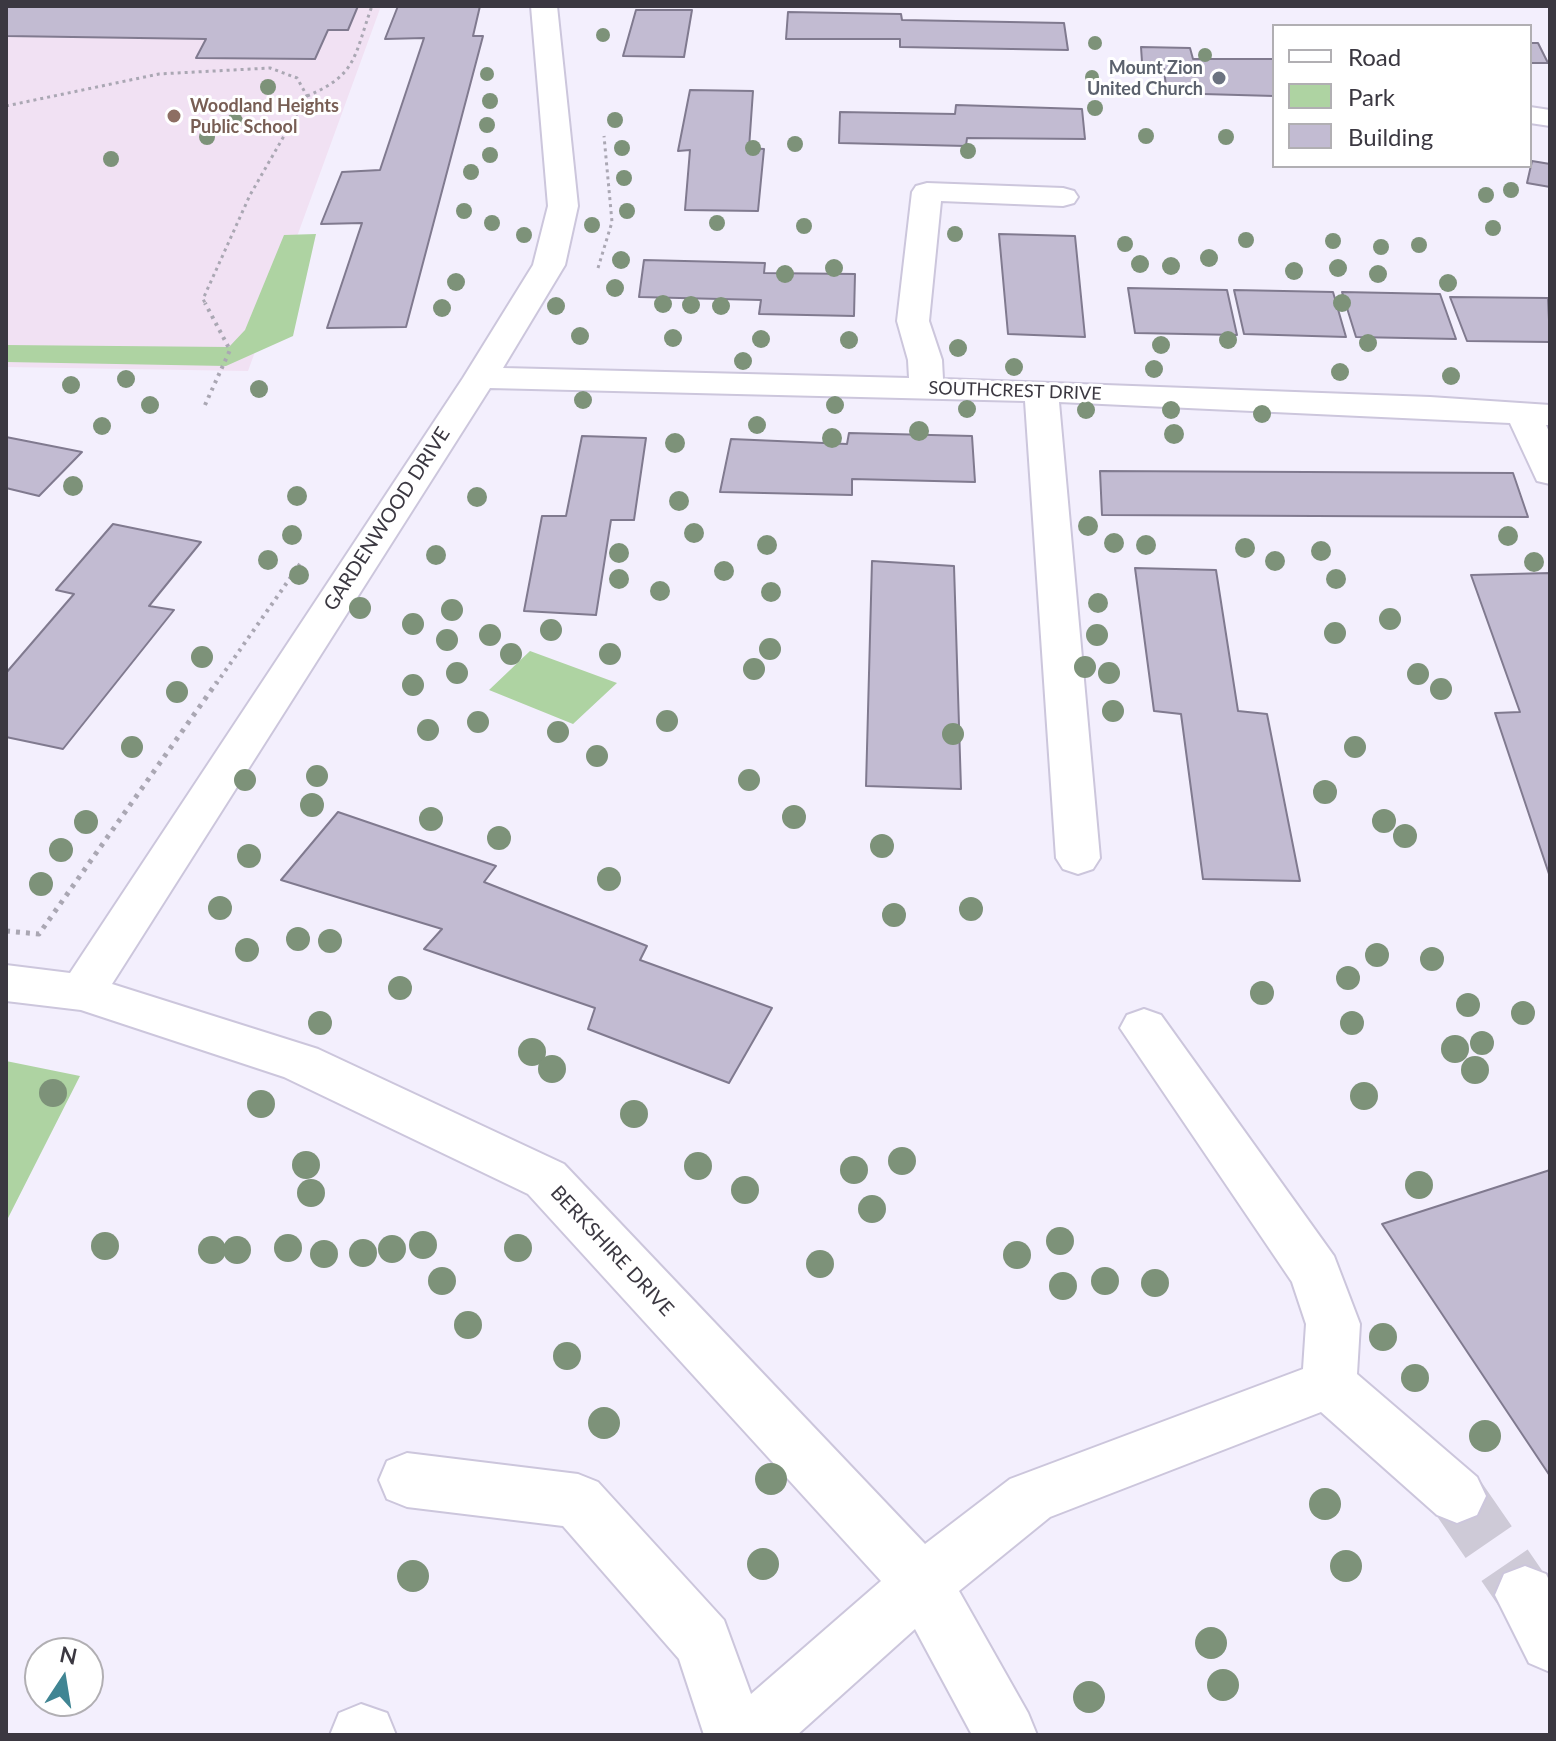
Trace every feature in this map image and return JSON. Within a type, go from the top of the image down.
[{"type":"street","name":"GARDENWOOD DRIVE","points":[[82,992],[480,378],[549,265],[563,206],[544,6]]},
{"type":"street","points":[[926,388],[925,360],[913,321],[927,192],[1063,197]]},
{"type":"street","name":"SOUTHCREST DRIVE","points":[[480,378],[1041,391],[1536,414]]},
{"type":"street","points":[[1041,391],[1078,858]]},
{"type":"street","points":[[1536,414],[1550,473]]},
{"type":"street","name":"BERKSHIRE DRIVE","points":[[6,983],[82,992],[301,1063],[546,1179],[922,1583],[1006,1735]]},
{"type":"street","points":[[1144,1028],[1315,1272],[1333,1324],[1329,1384]]},
{"type":"street","points":[[751,1735],[922,1583],[1030,1498],[1329,1384]]},
{"type":"street","points":[[1329,1384],[1457,1496]]},
{"type":"street","points":[[407,1480],[578,1501],[703,1641],[735,1735]]},
{"type":"path","points":[[205,405],[210,388],[225,366],[230,350],[203,299],[215,265],[268,161],[307,96],[331,86],[348,72],[372,6]]},
{"type":"path","points":[[6,106],[159,74],[270,68],[297,78],[307,96]]},
{"type":"path","points":[[591,280],[598,268],[612,222],[603,132]]},
{"type":"path","points":[[6,931],[39,934],[306,556]]},
{"type":"shaded area","name":"Woodland Heights Public School","points":[[6,6],[381,6],[248,371],[6,367]]},
{"type":"green space","points":[[316,234],[293,336],[226,366],[6,362],[6,345],[229,347],[245,330],[284,235]]},
{"type":"green space","points":[[530,651],[617,683],[573,724],[489,690]]},
{"type":"green space","points":[[6,1061],[80,1076],[6,1222]]},
{"type":"building","points":[[6,6],[358,6],[348,30],[328,30],[315,59],[196,58],[206,39],[6,36]]},
{"type":"building","points":[[398,6],[480,6],[473,36],[483,36],[406,327],[327,328],[362,223],[321,224],[342,172],[380,170],[424,38],[385,39]]},
{"type":"building","points":[[636,10],[692,10],[684,57],[623,56]]},
{"type":"building","points":[[788,12],[901,14],[902,20],[1064,23],[1068,50],[900,47],[900,39],[786,39]]},
{"type":"building","points":[[1532,43],[1538,43],[1548,63],[1532,63]]},
{"type":"building","name":"Mount Zion United Church","points":[[1141,47],[1190,48],[1193,59],[1272,59],[1272,96],[1167,93],[1163,63],[1142,62]]},
{"type":"building","points":[[690,90],[753,91],[749,148],[764,149],[758,211],[685,210],[690,150],[678,151]]},
{"type":"building","points":[[956,105],[1082,109],[1085,139],[967,138],[966,146],[839,143],[840,112],[955,114]]},
{"type":"building","points":[[1532,161],[1550,164],[1550,187],[1527,183]]},
{"type":"building","points":[[999,234],[1075,236],[1085,337],[1008,334]]},
{"type":"building","points":[[644,260],[765,263],[764,273],[855,274],[854,316],[759,314],[761,300],[639,297]]},
{"type":"building","points":[[1128,288],[1227,290],[1237,335],[1135,333]]},
{"type":"building","points":[[1234,290],[1333,292],[1346,337],[1244,334]]},
{"type":"building","points":[[1342,292],[1440,294],[1456,339],[1356,337]]},
{"type":"building","points":[[1450,297],[1548,298],[1550,342],[1467,341]]},
{"type":"building","points":[[849,433],[972,436],[975,482],[852,479],[852,495],[720,492],[731,439],[847,444]]},
{"type":"building","points":[[582,436],[646,438],[634,520],[611,520],[596,615],[524,611],[542,516],[566,516]]},
{"type":"building","points":[[6,437],[82,452],[39,496],[6,488]]},
{"type":"building","points":[[1100,471],[1513,473],[1528,517],[1102,515]]},
{"type":"building","points":[[113,524],[201,542],[149,606],[174,610],[63,749],[6,737],[6,673],[74,594],[56,590]]},
{"type":"building","points":[[872,561],[954,566],[961,789],[866,786]]},
{"type":"building","points":[[1135,568],[1216,570],[1238,711],[1267,714],[1300,881],[1203,879],[1181,714],[1154,711]]},
{"type":"building","points":[[1550,573],[1550,877],[1495,713],[1520,712],[1471,575]]},
{"type":"building","points":[[338,812],[496,866],[484,882],[647,946],[640,960],[772,1008],[729,1083],[588,1029],[595,1008],[424,949],[442,929],[281,880]]},
{"type":"building","points":[[1550,1170],[1550,1476],[1382,1224]]},
{"type":"tunnel","points":[[1457,1496],[1525,1595]]},
{"type":"place","name":"Mount Zion United Church","points":[[1219,78]]},
{"type":"place","name":"Woodland Heights Public School","points":[[174,116]]}]
